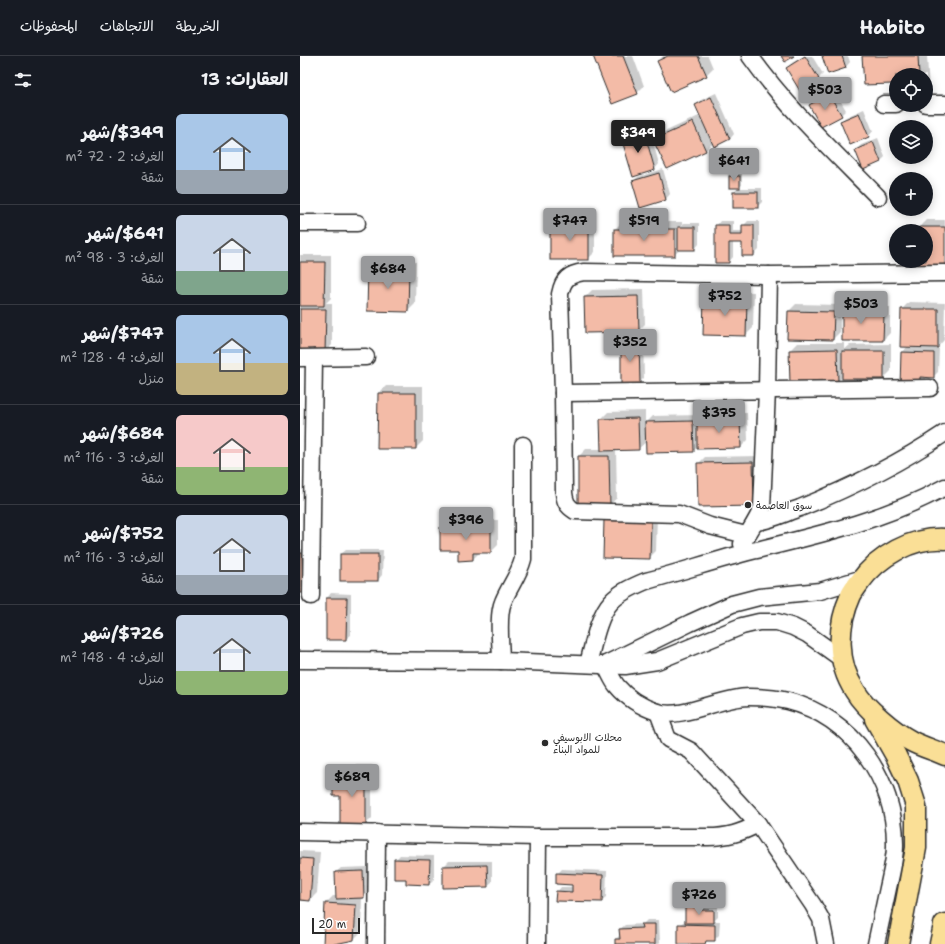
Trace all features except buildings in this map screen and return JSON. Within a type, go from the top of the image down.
[{"type":"highway","points":[[941,944],[945,925]]},
{"type":"main road","points":[[945,529],[903,547],[888,555],[875,566],[863,578],[851,594],[844,613],[840,632],[842,659],[855,692],[894,730],[911,741],[945,755]]},
{"type":"main road","points":[[919,541],[945,539]]},
{"type":"main road","points":[[867,705],[908,780],[916,806],[916,848],[898,944]]},
{"type":"street","points":[[750,56],[806,124],[878,197]]},
{"type":"street","points":[[933,104],[945,104]]},
{"type":"street","points":[[300,224],[357,223]]},
{"type":"street","points":[[746,536],[710,526],[679,514],[575,511],[568,507],[564,493],[560,294],[562,285],[567,278],[575,273],[584,272],[769,275],[945,273]]},
{"type":"street","points":[[735,556],[756,522],[762,508],[767,390],[769,275]]},
{"type":"street","points":[[310,596],[307,358],[366,357]]},
{"type":"street","points":[[563,393],[930,388]]},
{"type":"street","points":[[756,522],[768,520],[836,493],[927,445],[945,433]]},
{"type":"street","points":[[501,661],[501,609],[520,569],[523,559],[523,445]]},
{"type":"street","points":[[588,664],[603,615],[611,602],[621,593],[633,586],[735,556],[863,522],[924,499],[945,487]]},
{"type":"street","points":[[605,665],[732,604],[759,597],[820,591],[863,578]]},
{"type":"street","points":[[300,660],[501,661],[625,666],[657,661],[742,626],[759,622],[777,622],[793,627],[807,634],[842,659]]},
{"type":"street","points":[[605,665],[617,686],[635,703],[658,712],[678,713],[720,701],[743,697],[765,697],[788,701],[809,708],[829,719],[852,738],[871,761],[885,787],[893,816],[895,846],[891,876],[876,944]]},
{"type":"street","points":[[658,712],[668,739],[691,751],[758,824],[821,919],[826,944]]},
{"type":"street","points":[[300,832],[538,837],[721,837],[742,832],[758,824]]},
{"type":"street","points":[[376,944],[377,833]]},
{"type":"street","points":[[537,944],[538,837]]},
{"type":"place","name":"سوق العاصمة","points":[[748,505]]},
{"type":"place","name":"محلات الابوسيفي للمواد البناء","points":[[545,743]]}]
